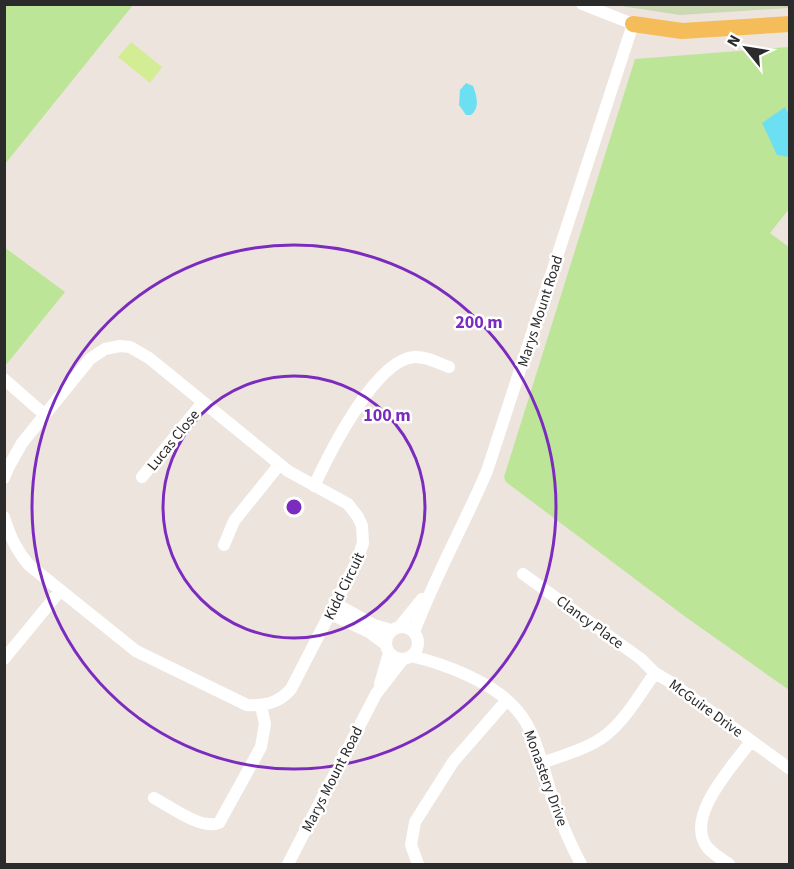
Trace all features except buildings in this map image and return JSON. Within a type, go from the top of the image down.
[{"type":"main road","points":[[633,24],[682,31],[789,24]]},
{"type":"street","points":[[582,4],[633,24]]},
{"type":"street","name":"Marys Mount Road","points":[[416,637],[429,590],[470,510],[487,471],[633,24]]},
{"type":"street","name":"Kidd Circuit","points":[[4,478],[14,456],[90,359],[105,349],[130,346],[279,465],[348,504],[362,526],[362,550],[291,689],[276,701],[261,706]]},
{"type":"street","points":[[314,486],[342,430],[378,381],[393,366],[414,357],[426,358],[449,367]]},
{"type":"street","points":[[4,379],[45,415]]},
{"type":"street","name":"Lucas Close","points":[[142,477],[203,402]]},
{"type":"street","points":[[224,545],[234,521],[279,465]]},
{"type":"street","points":[[4,518],[11,539],[29,565],[136,651],[242,704],[261,706],[265,724],[261,747],[219,823],[203,824],[154,798]]},
{"type":"street","name":"Clancy Place","points":[[523,574],[641,659],[655,673]]},
{"type":"street","name":"Marys Mount Road","points":[[396,628],[429,590]]},
{"type":"street","points":[[4,659],[60,591]]},
{"type":"street","points":[[333,609],[374,624],[410,628],[416,637],[415,653],[407,658],[393,657],[369,632],[333,609]]},
{"type":"street","points":[[387,649],[386,639],[396,628]]},
{"type":"street","name":"Monastery Drive","points":[[416,637],[440,664]]},
{"type":"street","name":"Marys Mount Road","points":[[376,694],[387,649]]},
{"type":"street","name":"Marys Mount Road","points":[[288,864],[376,694],[407,658]]},
{"type":"street","name":"Monastery Drive","points":[[407,658],[440,664],[484,685],[507,700],[525,721],[542,762],[566,834],[581,864]]},
{"type":"street","name":"McGuire Drive","points":[[542,762],[584,747],[606,735],[620,722],[655,673],[672,682],[789,769]]},
{"type":"street","points":[[418,864],[411,845],[415,822],[453,762],[507,700]]},
{"type":"street","points":[[729,864],[706,846],[701,834],[700,821],[709,800],[751,741]]},
{"type":"green space","points":[[789,4],[789,8],[680,15],[615,5]]},
{"type":"green space","points":[[4,5],[133,5],[5,164]]},
{"type":"green space","points":[[131,42],[162,67],[150,83],[118,57]]},
{"type":"green space","points":[[789,47],[789,209],[770,233],[790,248],[789,690],[687,618],[506,482],[504,477],[635,59]]},
{"type":"green space","points":[[4,247],[65,292],[5,366],[4,366]]},
{"type":"water","points":[[466,83],[473,86],[476,98],[476,109],[471,115],[466,115],[459,105],[460,90]]},
{"type":"water","points":[[785,107],[789,115],[789,157],[777,155],[762,123]]}]
